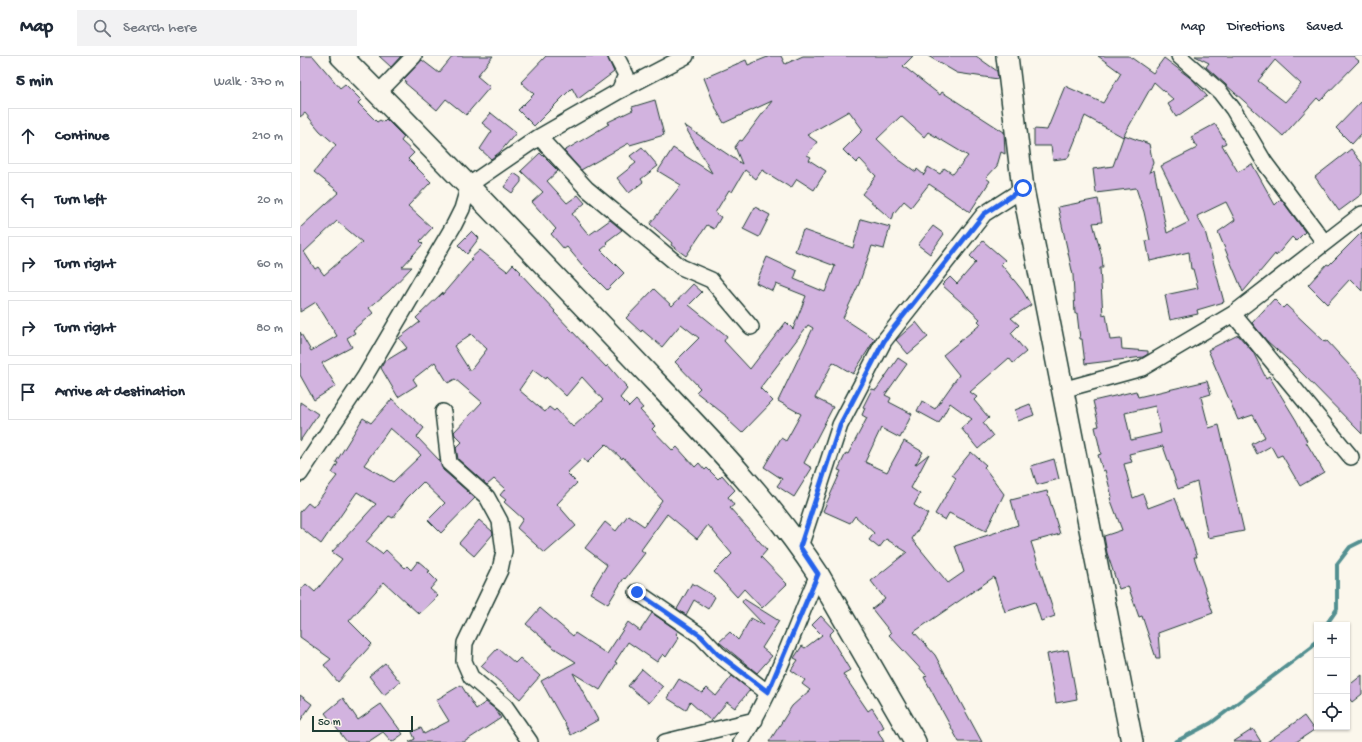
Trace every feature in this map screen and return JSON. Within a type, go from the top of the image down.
[{"type":"main road","points":[[342,56],[469,185],[740,472],[800,547],[818,574],[915,742]]},
{"type":"main road","points":[[1007,56],[1023,188],[1132,742]]},
{"type":"street","points":[[378,93],[414,56]]},
{"type":"street","points":[[616,56],[626,75],[619,91]]},
{"type":"street","points":[[300,474],[364,378],[454,225],[462,209],[469,185],[540,137],[619,91],[686,56]]},
{"type":"street","points":[[1180,56],[1220,92],[1234,109],[1266,162],[1324,242]]},
{"type":"street","points":[[540,137],[587,189],[682,267],[711,280],[751,327]]},
{"type":"street","points":[[800,547],[840,425],[884,341],[984,214],[1023,188]]},
{"type":"street","points":[[1062,390],[1142,368],[1233,314],[1362,214]]},
{"type":"street","points":[[1233,314],[1351,457]]},
{"type":"street","points":[[443,412],[449,463],[487,497],[500,521],[504,551],[500,570],[464,643],[464,661],[471,677],[505,706],[530,742]]},
{"type":"street","points":[[741,742],[755,720],[768,692],[818,574]]},
{"type":"street","points":[[637,592],[701,636],[718,654],[768,692]]},
{"type":"street","points":[[665,742],[755,720]]},
{"type":"building","points":[[300,56],[313,56],[340,88],[345,84],[361,100],[358,103],[377,122],[380,120],[383,122],[386,119],[404,137],[401,141],[414,153],[408,159],[431,182],[408,206],[432,228],[420,241],[423,244],[402,267],[412,267],[389,291],[369,308],[373,313],[353,330],[355,333],[347,338],[352,347],[322,363],[336,386],[314,400],[300,375],[300,332],[311,351],[337,336],[316,302],[300,312],[300,228],[339,192],[314,172],[336,145],[320,131],[305,113],[300,117]],"holes":[[[337,221],[362,242],[324,275],[318,267],[315,269],[304,252]]]},
{"type":"building","points":[[379,56],[401,56],[391,67]]},
{"type":"building","points":[[453,56],[493,56],[477,76],[490,87],[466,115],[446,99],[437,110],[405,83],[406,81],[404,79],[422,60],[439,73]]},
{"type":"building","points":[[546,56],[607,56],[614,72],[578,99],[572,88],[534,126],[518,110],[534,94],[521,82]]},
{"type":"building","points":[[770,56],[781,56],[785,64],[803,56],[913,56],[903,66],[940,95],[942,92],[1004,132],[1005,154],[1001,152],[997,166],[986,178],[990,181],[970,212],[929,184],[911,207],[904,201],[894,213],[892,220],[862,194],[876,176],[860,159],[856,163],[843,150],[863,130],[849,111],[807,135],[817,142],[807,155],[811,157],[809,160],[826,171],[814,190],[797,179],[791,188],[762,170],[756,179],[745,170],[732,192],[729,190],[715,213],[721,217],[714,229],[707,225],[686,256],[671,245],[672,243],[650,224],[681,185],[658,171],[673,148],[712,173],[684,125],[742,164],[735,147],[740,140],[742,141],[772,101],[724,123],[717,111],[704,78],[746,60],[748,65]],"holes":[[[901,116],[924,137],[928,132],[968,156],[953,174],[944,168],[940,174],[928,167],[924,175],[917,169],[916,172],[898,159],[877,139]]]},
{"type":"building","points":[[928,56],[976,56],[997,71],[998,79],[957,73]]},
{"type":"building","points":[[1098,56],[1129,56],[1153,73],[1164,58],[1193,80],[1207,96],[1176,117],[1168,104],[1174,100],[1154,82],[1123,137],[1085,116],[1068,158],[1053,160],[1051,146],[1034,146],[1034,129],[1047,130],[1065,86],[1103,103],[1121,73]]},
{"type":"building","points":[[1195,56],[1353,56],[1359,61],[1320,101],[1317,98],[1283,136],[1206,67],[1209,63]],"holes":[[[1275,60],[1301,84],[1285,102],[1258,81]]]},
{"type":"building","points":[[655,100],[664,135],[630,145],[629,143],[581,170],[564,151],[609,124],[608,122],[633,110],[632,107]]},
{"type":"building","points":[[1362,101],[1362,133],[1352,144],[1336,128]]},
{"type":"building","points":[[491,113],[516,133],[500,152],[491,159],[480,149],[492,131],[482,123]]},
{"type":"building","points":[[1215,124],[1226,143],[1222,145],[1238,172],[1252,164],[1275,205],[1281,199],[1305,232],[1296,241],[1292,237],[1276,256],[1275,254],[1243,292],[1218,232],[1235,220],[1226,202],[1197,216],[1205,231],[1224,302],[1197,310],[1198,314],[1170,320],[1165,295],[1198,288],[1193,269],[1191,269],[1189,252],[1150,261],[1146,241],[1150,240],[1144,212],[1136,188],[1096,193],[1093,169],[1113,166],[1124,135],[1149,144],[1153,163],[1149,173],[1154,170],[1167,233],[1189,222],[1161,166],[1197,148],[1191,137]]},
{"type":"building","points":[[642,147],[658,166],[641,179],[643,182],[629,193],[617,178],[636,163],[630,156]]},
{"type":"building","points":[[1351,149],[1362,163],[1362,194],[1339,211],[1315,177]]},
{"type":"building","points":[[540,153],[558,171],[547,181],[567,203],[578,195],[585,203],[572,214],[589,235],[610,220],[622,230],[606,242],[608,244],[601,250],[624,273],[607,290],[583,266],[567,247],[564,249],[551,234],[556,229],[532,202],[543,192],[521,171]]},
{"type":"building","points":[[514,173],[521,178],[521,182],[512,193],[504,187]]},
{"type":"building","points":[[1098,199],[1102,222],[1093,223],[1102,257],[1103,268],[1100,268],[1103,315],[1106,314],[1110,340],[1121,339],[1122,349],[1148,351],[1148,354],[1143,357],[1085,364],[1077,313],[1075,314],[1073,275],[1058,207]]},
{"type":"building","points":[[755,207],[770,215],[759,237],[743,229]]},
{"type":"building","points":[[861,219],[890,227],[884,249],[872,246],[859,284],[843,318],[875,339],[853,374],[833,362],[815,398],[833,407],[804,463],[812,468],[794,497],[777,486],[782,479],[764,467],[781,438],[786,441],[801,414],[778,401],[813,328],[808,325],[760,388],[773,401],[742,433],[728,420],[729,418],[696,392],[700,388],[675,362],[699,338],[681,324],[662,347],[642,330],[641,332],[626,318],[654,289],[672,306],[693,284],[702,292],[689,305],[727,336],[724,341],[750,369],[786,322],[793,329],[806,296],[776,284],[773,291],[756,283],[767,257],[797,271],[794,279],[825,292],[835,266],[795,251],[803,230],[853,248]]},
{"type":"building","points":[[933,226],[944,234],[930,254],[918,245]]},
{"type":"building","points":[[472,231],[479,238],[467,254],[458,245]]},
{"type":"building","points":[[1362,232],[1362,291],[1350,279],[1327,304],[1308,285],[1327,264],[1329,265]]},
{"type":"building","points":[[983,241],[1005,260],[1001,264],[1022,290],[1031,305],[1011,318],[1019,325],[1011,333],[1026,352],[1013,363],[1009,358],[970,392],[977,397],[974,400],[989,418],[983,423],[993,436],[978,449],[961,428],[972,419],[950,403],[939,423],[917,411],[922,401],[935,409],[959,375],[943,355],[981,324],[978,321],[980,319],[942,285],[950,277],[957,284],[976,262],[970,256]]},
{"type":"building","points":[[480,250],[507,271],[513,264],[555,311],[554,312],[606,367],[608,365],[626,386],[625,387],[627,389],[620,398],[629,407],[636,400],[643,408],[640,410],[655,426],[652,429],[673,451],[677,447],[695,467],[699,463],[705,470],[707,468],[718,479],[722,475],[735,490],[728,497],[734,505],[730,508],[767,550],[761,557],[787,584],[762,608],[744,589],[737,597],[714,572],[732,554],[708,525],[697,539],[667,514],[641,550],[645,553],[625,579],[624,578],[608,604],[590,593],[607,565],[585,548],[605,522],[616,531],[628,515],[644,526],[662,500],[623,457],[622,459],[606,444],[587,463],[583,458],[567,473],[577,483],[557,504],[576,526],[545,553],[517,528],[523,519],[504,502],[506,500],[500,495],[505,489],[494,479],[487,485],[458,459],[456,448],[462,442],[454,432],[482,402],[455,379],[448,383],[435,362],[413,379],[417,385],[398,397],[381,368],[384,362],[407,348],[399,338],[420,322],[416,318],[443,292],[442,295],[472,260],[470,259]],"holes":[[[471,334],[487,349],[470,371],[454,346]],[[533,370],[545,379],[546,377],[566,396],[582,377],[603,400],[573,427],[556,409],[554,411],[549,407],[545,412],[519,390]]]},
{"type":"building","points":[[1274,299],[1283,308],[1286,305],[1325,342],[1327,341],[1362,379],[1362,434],[1296,367],[1267,341],[1252,323]]},
{"type":"building","points":[[916,322],[928,337],[908,354],[896,340]]},
{"type":"building","points":[[1238,335],[1253,352],[1266,378],[1269,376],[1296,420],[1307,441],[1306,442],[1324,472],[1300,486],[1282,455],[1277,457],[1271,446],[1257,454],[1252,444],[1265,437],[1253,415],[1238,420],[1208,350]]},
{"type":"building","points":[[898,358],[907,364],[885,395],[891,398],[889,402],[912,414],[900,438],[881,428],[865,462],[887,472],[904,441],[923,452],[915,465],[929,454],[911,488],[920,494],[914,505],[928,514],[912,539],[948,583],[964,572],[955,546],[1018,525],[1011,500],[1047,491],[1060,534],[1031,542],[1055,616],[1041,621],[1035,602],[1005,612],[994,577],[914,632],[935,655],[982,742],[959,742],[924,677],[927,676],[889,635],[891,633],[872,609],[885,599],[871,581],[907,552],[886,539],[879,548],[869,540],[874,533],[855,516],[850,523],[823,511],[841,471],[838,470],[846,453],[848,454],[867,418],[862,415],[865,408],[863,407],[872,389],[876,390]]},
{"type":"building","points":[[1207,381],[1211,394],[1201,397],[1209,428],[1219,425],[1244,531],[1208,538],[1197,482],[1178,489],[1163,446],[1129,454],[1132,462],[1124,464],[1133,498],[1143,494],[1148,508],[1175,498],[1192,541],[1197,557],[1194,557],[1213,613],[1158,633],[1160,658],[1156,658],[1142,616],[1139,617],[1128,586],[1119,589],[1107,553],[1104,536],[1122,530],[1110,498],[1112,497],[1105,470],[1103,471],[1098,455],[1101,454],[1095,427],[1099,426],[1093,401],[1136,391],[1138,397]],"holes":[[[1155,406],[1161,433],[1131,440],[1125,413]]]},
{"type":"building","points":[[392,399],[424,428],[417,437],[440,461],[443,470],[475,498],[441,533],[428,520],[445,503],[423,482],[407,498],[393,518],[389,516],[366,542],[382,554],[386,550],[405,568],[407,566],[411,570],[418,561],[430,571],[428,572],[437,581],[430,589],[438,596],[419,614],[384,582],[349,621],[372,644],[338,682],[324,665],[331,659],[300,637],[300,591],[306,584],[315,592],[342,559],[332,552],[376,504],[357,492],[321,544],[300,527],[300,512],[308,503],[313,507],[337,476],[332,473],[338,463],[336,462],[363,418],[371,423]],"holes":[[[390,428],[421,455],[393,482],[364,465]]]},
{"type":"building","points":[[300,402],[318,414],[300,441]]},
{"type":"building","points":[[1030,404],[1034,415],[1018,421],[1015,410]]},
{"type":"building","points":[[971,452],[986,465],[984,467],[1004,494],[986,531],[949,513],[945,520],[935,514],[956,478],[952,475]]},
{"type":"building","points":[[1054,459],[1059,479],[1037,485],[1031,466]]},
{"type":"building","points":[[479,520],[492,531],[493,534],[474,556],[459,543]]},
{"type":"building","points":[[692,583],[715,597],[708,609],[694,600],[686,615],[677,609]]},
{"type":"building","points":[[744,599],[779,621],[762,648],[772,656],[757,673],[719,642],[730,632],[738,640],[751,618],[764,625],[742,602]]},
{"type":"building","points":[[540,608],[573,636],[575,633],[607,654],[628,622],[640,631],[652,613],[678,631],[676,634],[679,637],[666,657],[663,654],[657,662],[628,642],[600,690],[573,673],[598,720],[571,735],[541,681],[576,662],[554,648],[526,624]]},
{"type":"building","points":[[821,616],[834,630],[829,635],[850,670],[843,674],[868,711],[872,708],[884,727],[878,731],[884,742],[769,742],[792,706],[810,690],[802,684],[805,680],[791,670],[798,660],[794,658],[802,646],[805,648],[822,635],[812,625]]},
{"type":"building","points":[[498,648],[515,663],[520,658],[540,676],[520,699],[481,666]]},
{"type":"building","points":[[1068,650],[1077,699],[1056,703],[1047,654]]},
{"type":"building","points":[[385,663],[400,682],[384,695],[369,676]]},
{"type":"building","points":[[642,669],[663,687],[649,703],[628,686]]},
{"type":"building","points":[[1362,675],[1362,694],[1352,702],[1350,700],[1350,685]]},
{"type":"building","points":[[732,676],[750,690],[735,708],[727,702],[711,721],[690,702],[686,710],[667,698],[679,679],[702,693],[707,688],[716,696]]},
{"type":"building","points":[[461,685],[476,709],[486,702],[495,709],[501,718],[464,742],[409,742],[415,739],[412,732],[421,728],[424,734],[449,721],[436,700]]},
{"type":"building","points":[[300,695],[312,704],[300,721]]},
{"type":"building","points":[[343,698],[358,720],[381,704],[403,734],[392,742],[383,732],[368,742],[347,742],[325,713]]},
{"type":"building","points":[[1304,716],[1314,730],[1296,742],[1267,742]]},
{"type":"building","points":[[1253,729],[1261,742],[1233,742]]},
{"type":"waterway","points":[[1328,622],[1337,609],[1337,564],[1350,547],[1362,541]]},
{"type":"waterway","points":[[1175,742],[1211,723],[1312,647],[1314,644]]},
{"type":"route","points":[[637,592],[701,636],[718,654],[768,692],[818,574],[800,547],[840,425],[884,341],[892,330],[984,214],[1023,188]]}]
